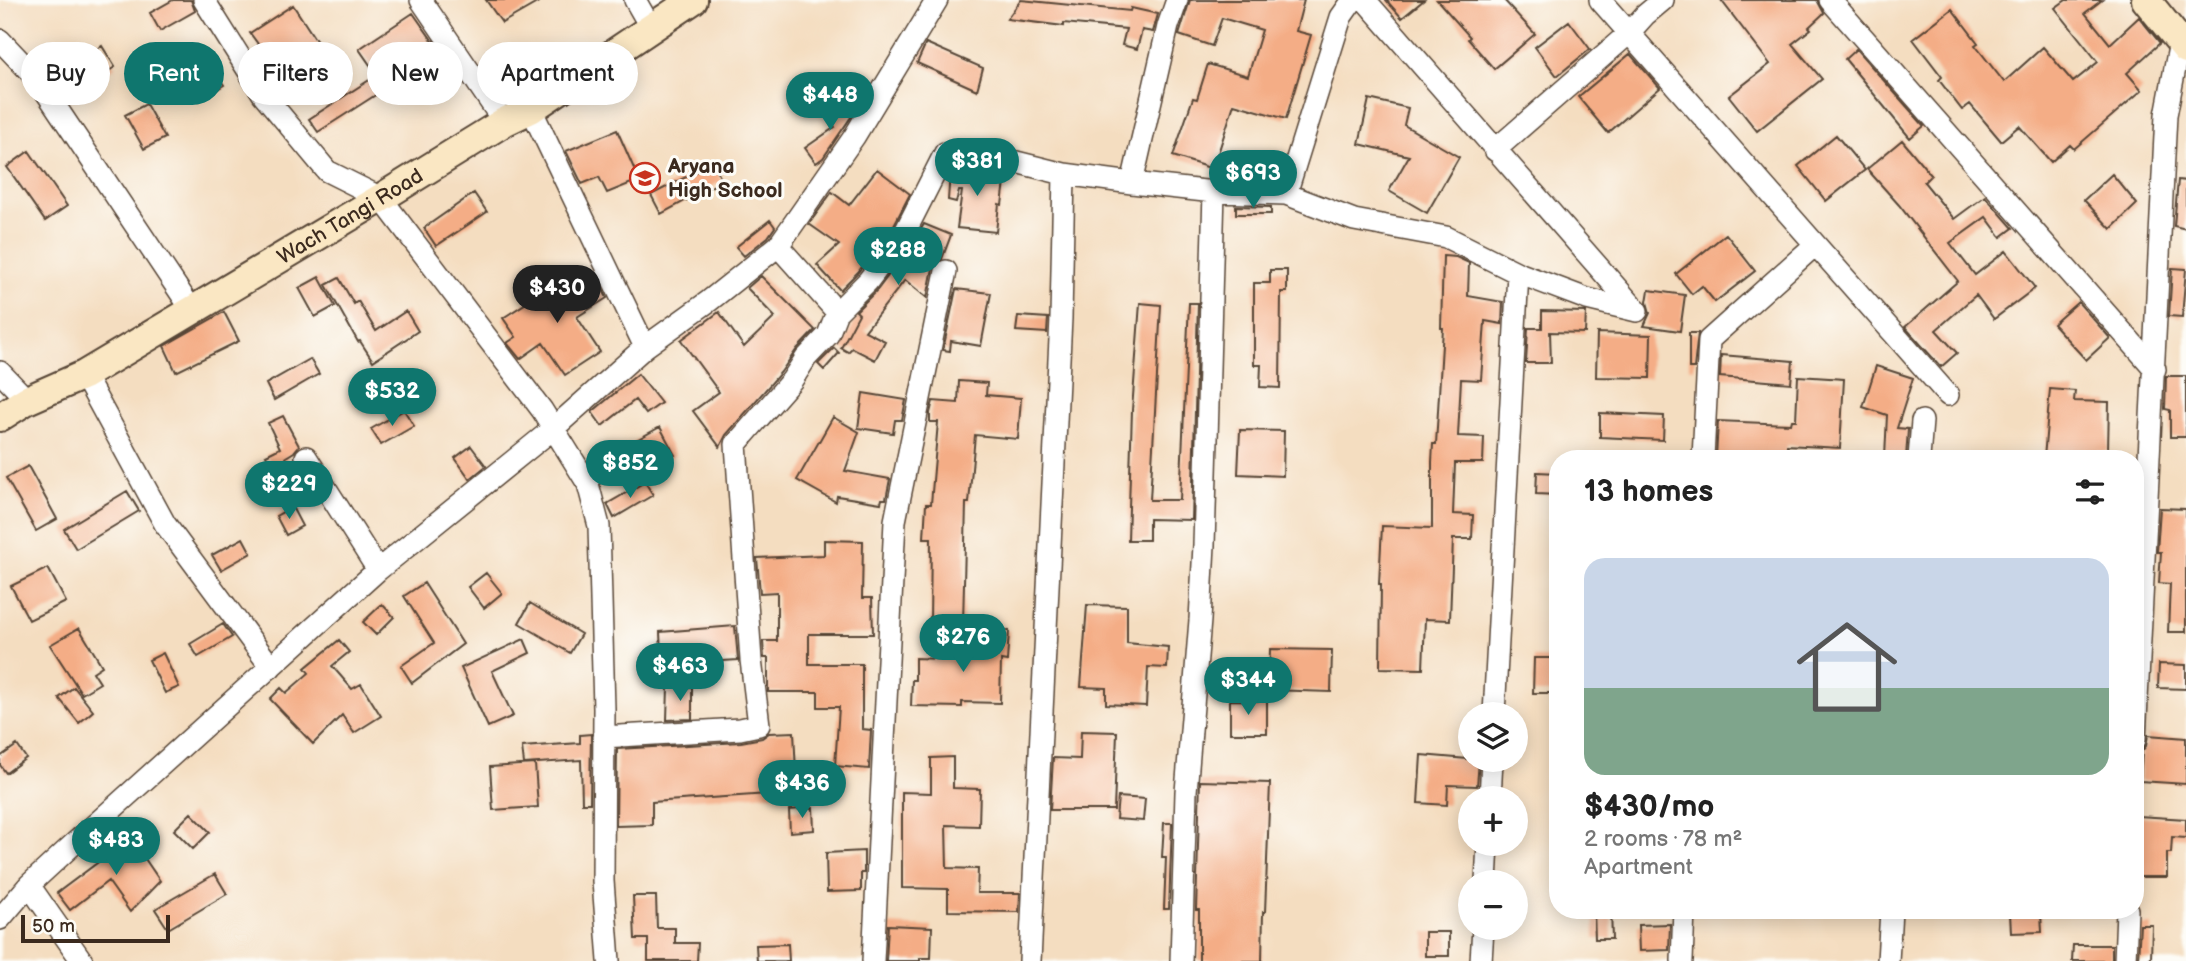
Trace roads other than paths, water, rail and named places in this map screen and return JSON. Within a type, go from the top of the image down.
[{"type":"main road","name":"Wach Tangi Road","points":[[0,417],[27,400],[84,375],[504,122],[531,109],[693,0]]},
{"type":"main road","points":[[2146,0],[2183,45]]},
{"type":"street","points":[[204,0],[263,94],[327,171],[381,198],[554,428],[588,484],[600,526],[603,881],[608,961]]},
{"type":"street","points":[[421,0],[504,122]]},
{"type":"street","points":[[635,0],[650,27]]},
{"type":"street","points":[[0,919],[29,885],[378,570],[554,428],[645,347],[778,246],[853,138],[937,0]]},
{"type":"street","points":[[1132,183],[1168,26],[1177,0]]},
{"type":"street","points":[[1286,194],[1341,17],[1353,0]]},
{"type":"street","points":[[603,737],[740,729],[759,725],[751,660],[736,444],[828,335],[837,312],[868,281],[905,232],[945,153],[1016,162],[1065,174],[1132,183],[1214,192],[1286,194],[1354,220],[1446,237],[1518,273],[1587,299],[1637,311],[1365,0]]},
{"type":"street","points":[[1600,0],[1948,396]]},
{"type":"street","points":[[1494,150],[1628,34],[1663,0]]},
{"type":"street","points":[[1830,0],[2155,369]]},
{"type":"street","points":[[0,40],[38,79],[192,310]]},
{"type":"street","points":[[2144,545],[2166,115],[2183,45]]},
{"type":"street","points":[[531,109],[645,347]]},
{"type":"street","points":[[1030,961],[1061,318],[1065,174]]},
{"type":"street","points":[[1181,961],[1186,792],[1204,545],[1214,192]]},
{"type":"street","points":[[1703,450],[1709,341],[1815,245]]},
{"type":"street","points":[[778,246],[837,312]]},
{"type":"street","points":[[873,961],[895,521],[946,271]]},
{"type":"street","points":[[1495,702],[1518,273]]},
{"type":"street","points":[[0,372],[27,400]]},
{"type":"street","points":[[84,375],[165,524],[271,667]]},
{"type":"street","points":[[1920,450],[1922,421]]},
{"type":"street","points":[[306,457],[378,570]]},
{"type":"street","points":[[29,885],[82,961]]},
{"type":"street","points":[[1682,961],[1684,919]]},
{"type":"street","points":[[1888,961],[1890,919]]},
{"type":"street","points":[[2125,961],[2127,919]]},
{"type":"street","points":[[1481,961],[1482,940]]},
{"type":"place","name":"Aryana High School","points":[[645,178]]}]
